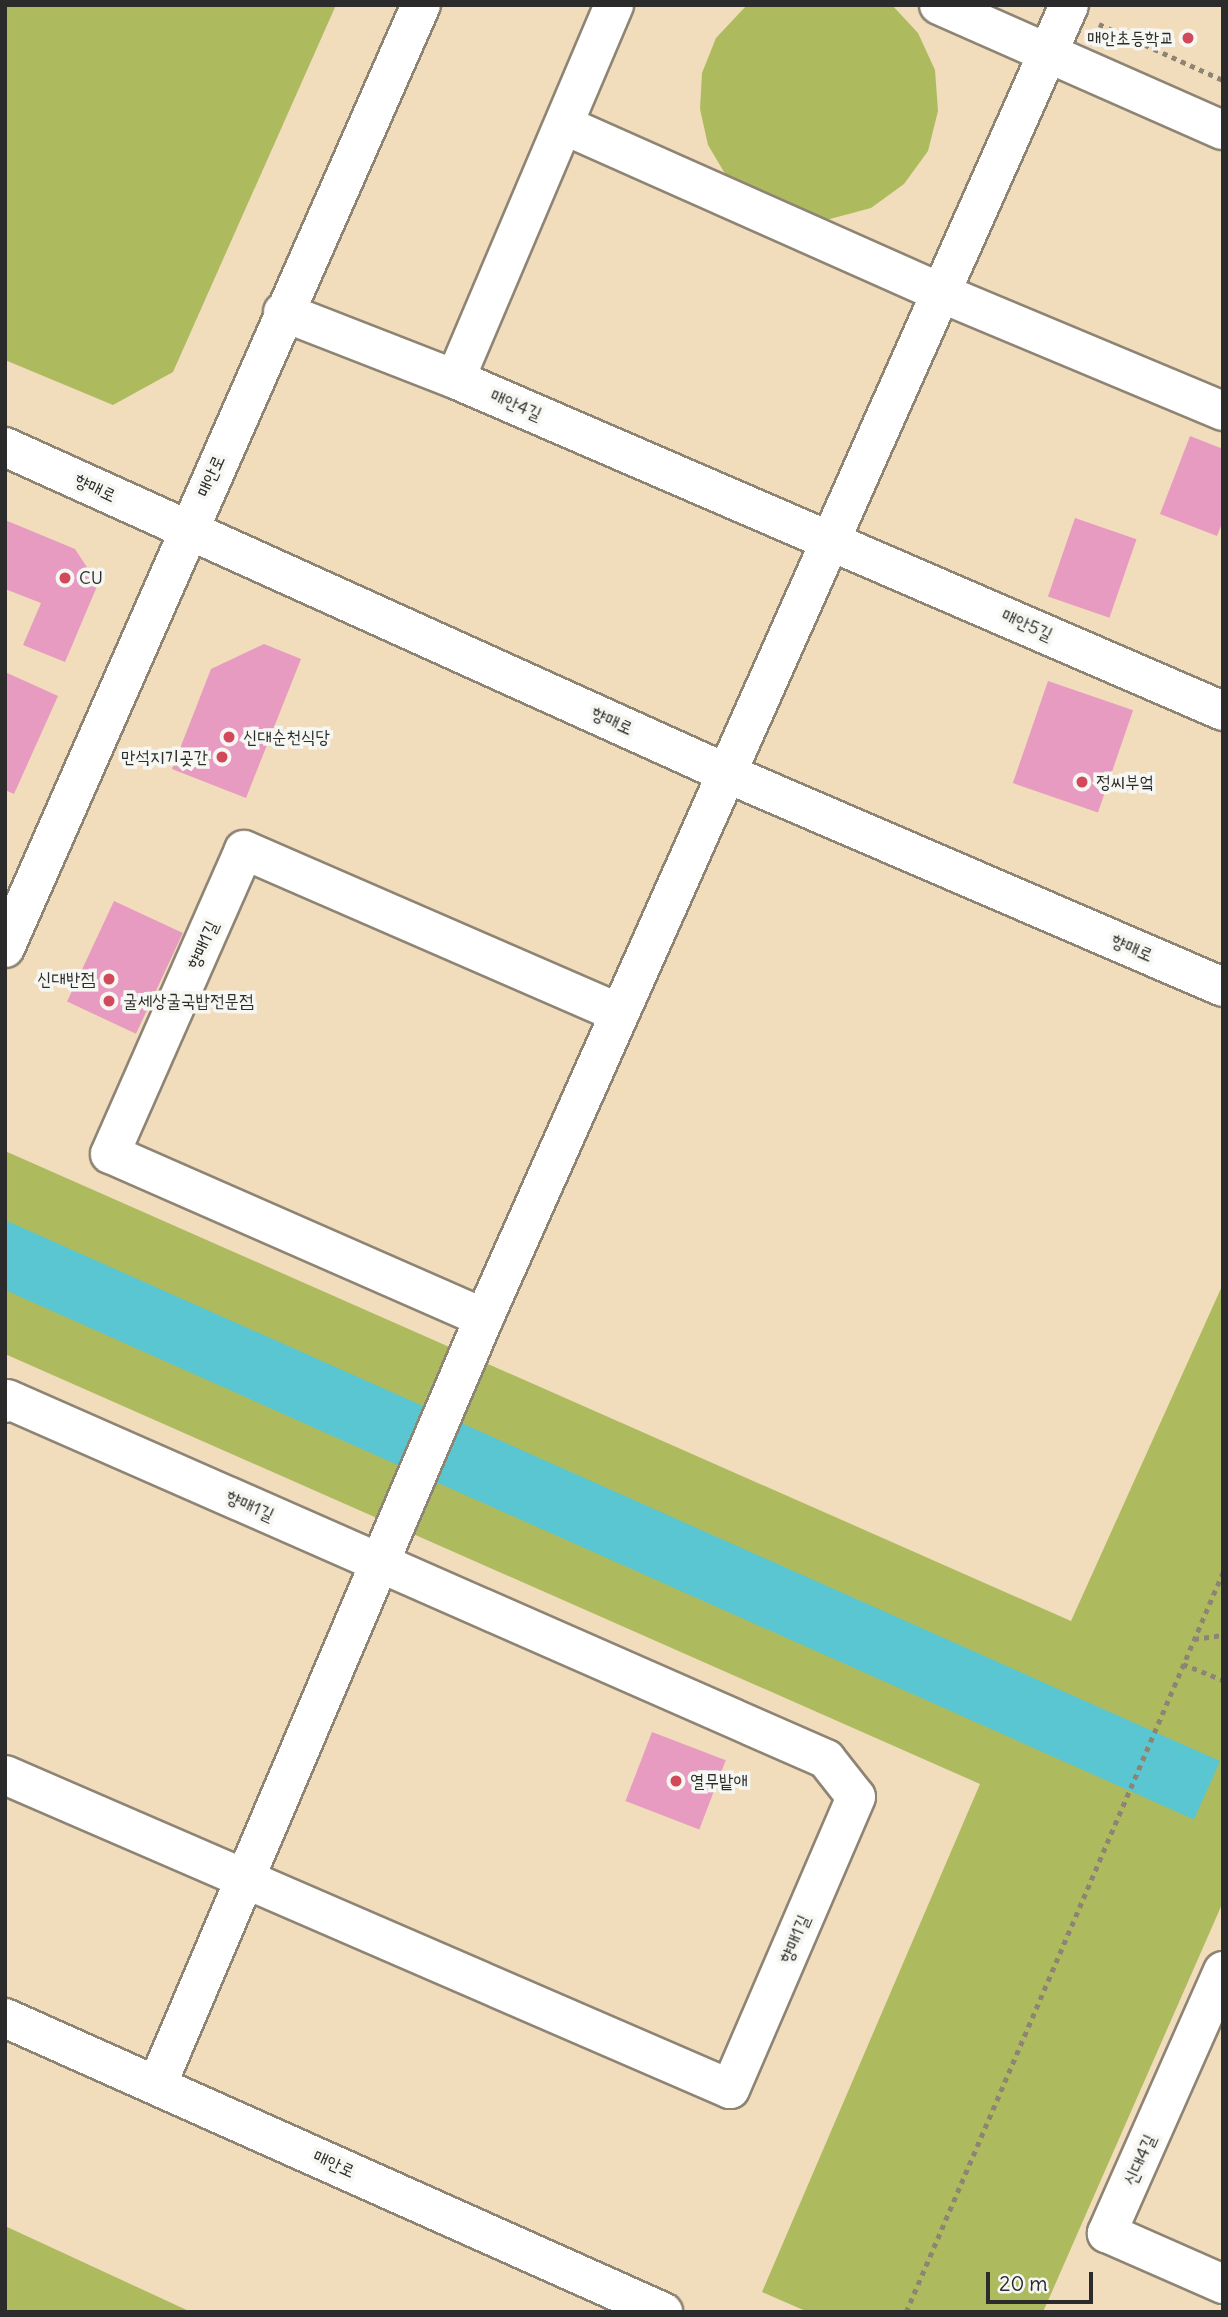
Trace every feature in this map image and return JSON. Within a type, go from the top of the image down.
[{"type":"street","name":"매안로","points":[[5,948],[283,312],[421,5]]},
{"type":"street","points":[[456,379],[614,5]]},
{"type":"street","points":[[939,5],[1223,130]]},
{"type":"street","points":[[157,2085],[484,1318],[1068,7]]},
{"type":"street","points":[[564,125],[941,293],[1223,411]]},
{"type":"street","name":"매안4길","points":[[283,312],[456,379],[831,539]]},
{"type":"street","name":"향매로","points":[[5,446],[726,773],[1223,987]]},
{"type":"street","name":"매안5길","points":[[831,539],[1223,711]]},
{"type":"street","name":"향매1길","points":[[484,1318],[110,1154],[244,850],[618,1013]]},
{"type":"street","name":"향매1길","points":[[5,1775],[730,2089],[856,1797],[826,1759],[6,1400]]},
{"type":"street","name":"신대4길","points":[[1223,1971],[1107,2233],[1223,2284]]},
{"type":"street","name":"매안로","points":[[5,2018],[663,2312]]},
{"type":"path","points":[[1068,7],[1223,80]]},
{"type":"path","points":[[906,2312],[1223,1572]]},
{"type":"path","points":[[1193,1639],[1223,1635]]},
{"type":"path","points":[[1183,1664],[1223,1680]]},
{"type":"green space","points":[[5,5],[336,5],[173,372],[113,405],[5,360]]},
{"type":"green space","points":[[747,5],[892,5],[918,33],[935,70],[938,111],[928,151],[904,184],[871,208],[830,219],[789,216],[727,177],[708,145],[700,109],[702,73],[716,38]]},
{"type":"green space","points":[[5,1151],[1071,1621],[1223,1284],[1223,1902],[1043,2312],[808,2312],[762,2292],[980,1784],[5,1354]]},
{"type":"green space","points":[[5,2226],[191,2312],[5,2312]]},
{"type":"water","points":[[5,1220],[1220,1761],[1194,1819],[5,1290]]},
{"type":"building","points":[[1190,436],[1223,449],[1223,521],[1217,536],[1160,514]]},
{"type":"building","points":[[1075,518],[1136,539],[1109,618],[1048,596]]},
{"type":"building","points":[[5,520],[75,549],[98,584],[65,662],[23,645],[41,603],[5,589]]},
{"type":"building","points":[[264,644],[301,659],[246,798],[172,769],[211,669]]},
{"type":"building","points":[[5,672],[58,696],[14,794],[5,790]]},
{"type":"building","points":[[1048,681],[1133,710],[1098,812],[1013,783]]},
{"type":"building","points":[[114,901],[183,933],[136,1034],[67,1002]]},
{"type":"building","points":[[652,1732],[726,1760],[699,1829],[625,1801]]},
{"type":"place","name":"매안초등학교","points":[[1188,38]]},
{"type":"place","name":"CU","points":[[65,578]]},
{"type":"place","name":"신대순천식당","points":[[229,737]]},
{"type":"place","name":"만석지기곳간","points":[[222,757]]},
{"type":"place","name":"정씨부엌","points":[[1082,782]]},
{"type":"place","name":"신대반점","points":[[109,979]]},
{"type":"place","name":"굴세상굴국밥전문점","points":[[109,1001]]},
{"type":"place","name":"열무밭애","points":[[676,1781]]}]
